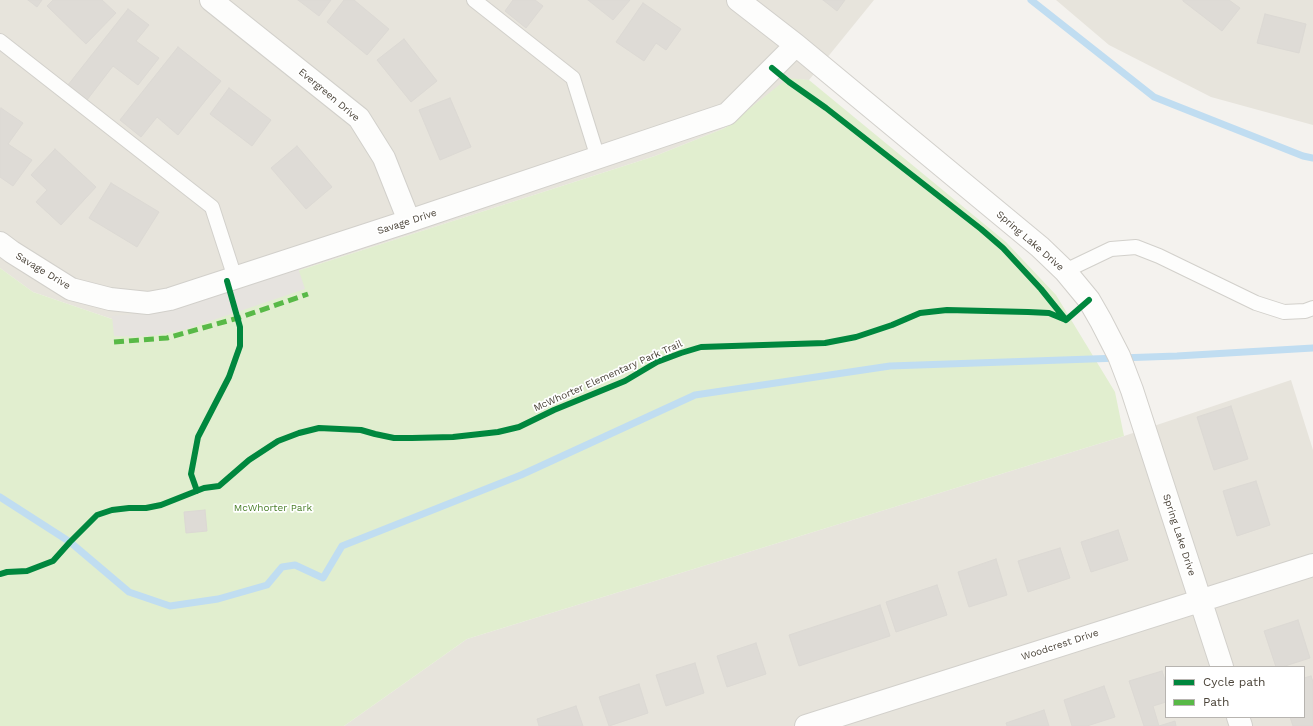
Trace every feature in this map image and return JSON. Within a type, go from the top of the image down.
[{"type":"street","name":"Evergreen Drive","points":[[211,0],[359,118],[384,158],[409,221]]},
{"type":"street","name":"Spring Lake Drive","points":[[738,0],[796,45],[1040,247],[1065,271],[1089,300],[1119,356],[1132,390],[1222,666]]},
{"type":"street","name":"Savage Drive","points":[[0,243],[71,288],[110,299],[148,303],[170,299],[409,221],[727,114],[796,45]]},
{"type":"street","name":"Woodcrest Drive","points":[[806,726],[1313,565]]},
{"type":"lane","points":[[474,0],[573,78],[598,158]]},
{"type":"lane","points":[[0,41],[212,207],[235,278]]},
{"type":"lane","points":[[1065,271],[1111,249],[1136,247],[1159,256],[1256,303],[1284,312],[1305,311],[1313,308]]},
{"type":"shaded area","points":[[0,0],[874,0],[809,80],[788,79],[725,128],[655,156],[170,312],[112,319],[33,292],[0,268]]},
{"type":"shaded area","points":[[1056,0],[1313,0],[1313,125],[1211,97],[1109,45]]},
{"type":"shaded area","points":[[298,268],[305,289],[184,330],[136,337],[114,336],[112,316],[150,313]]},
{"type":"shaded area","points":[[1291,380],[1313,450],[1313,726],[344,726],[467,639],[1124,436]]},
{"type":"green space","name":"McWhorter Park","points":[[788,78],[809,80],[1006,242],[1056,295],[1115,392],[1124,436],[467,639],[344,726],[0,726],[0,268],[33,292],[112,319],[170,312],[655,156],[725,128]]},
{"type":"building","points":[[28,0],[42,0],[37,7]]},
{"type":"building","points":[[53,0],[102,0],[116,13],[86,44],[47,6]]},
{"type":"building","points":[[298,0],[331,0],[319,16]]},
{"type":"building","points":[[344,0],[354,0],[389,29],[367,55],[327,22]]},
{"type":"building","points":[[513,0],[535,0],[543,6],[526,28],[505,11]]},
{"type":"building","points":[[588,0],[630,0],[613,20]]},
{"type":"building","points":[[823,0],[845,0],[837,11]]},
{"type":"building","points":[[1183,0],[1229,0],[1240,8],[1222,31]]},
{"type":"building","points":[[643,3],[681,29],[666,50],[656,43],[644,61],[616,42]]},
{"type":"building","points":[[128,9],[149,25],[136,41],[159,58],[138,85],[113,66],[87,100],[68,85]]},
{"type":"building","points":[[1265,14],[1306,24],[1299,53],[1257,43]]},
{"type":"building","points":[[404,39],[437,81],[411,102],[377,60]]},
{"type":"building","points":[[178,47],[221,81],[178,135],[157,117],[141,137],[120,120]]},
{"type":"building","points":[[229,88],[271,120],[252,146],[210,114]]},
{"type":"building","points":[[450,98],[471,147],[440,160],[419,110]]},
{"type":"building","points":[[1,108],[23,123],[8,144],[32,160],[13,186],[0,177]]},
{"type":"building","points":[[297,146],[332,187],[306,209],[271,168]]},
{"type":"building","points":[[55,149],[96,187],[61,225],[36,202],[47,190],[31,175]]},
{"type":"building","points":[[111,183],[159,212],[137,247],[89,218]]},
{"type":"building","points":[[1231,406],[1248,459],[1214,470],[1197,417]]},
{"type":"building","points":[[1256,481],[1270,525],[1237,536],[1223,491]]},
{"type":"building","points":[[205,510],[207,531],[186,533],[184,512]]},
{"type":"building","points":[[1118,530],[1128,560],[1091,572],[1081,542]]},
{"type":"building","points":[[1060,548],[1070,578],[1028,592],[1018,561]]},
{"type":"building","points":[[996,559],[1007,595],[969,607],[958,572]]},
{"type":"building","points":[[937,585],[947,615],[896,632],[886,602]]},
{"type":"building","points":[[880,605],[890,636],[799,666],[789,635]]},
{"type":"building","points":[[1298,620],[1310,658],[1285,666],[1276,666],[1264,631]]},
{"type":"building","points":[[756,643],[766,674],[727,687],[717,656]]},
{"type":"building","points":[[695,663],[704,693],[666,706],[656,675]]},
{"type":"building","points":[[1162,671],[1165,680],[1165,702],[1153,706],[1159,726],[1144,726],[1129,681]]},
{"type":"building","points":[[1311,676],[1313,682],[1313,726],[1293,726],[1290,718],[1305,718],[1305,678]]},
{"type":"building","points":[[639,684],[648,713],[609,726],[599,697]]},
{"type":"building","points":[[1104,686],[1115,717],[1087,726],[1072,726],[1064,700]]},
{"type":"building","points":[[576,706],[583,726],[539,726],[537,719]]},
{"type":"building","points":[[1044,710],[1049,726],[1007,726],[1006,723]]},
{"type":"building","points":[[1175,721],[1176,726],[1159,726]]},
{"type":"waterway","points":[[1031,0],[1154,97],[1303,156],[1313,158]]},
{"type":"waterway","points":[[0,497],[70,542],[129,592],[170,606],[218,599],[267,585],[282,567],[295,565],[323,578],[342,546],[521,475],[695,395],[890,366],[1177,356],[1313,348]]},
{"type":"marked path","points":[[114,342],[167,338],[238,318],[308,294]]},
{"type":"cycle path","points":[[772,68],[826,108],[981,229],[1003,248],[1041,289],[1066,320]]},
{"type":"cycle path","points":[[197,491],[191,474],[198,437],[229,377],[240,346],[240,327],[227,281]]},
{"type":"cycle path","name":"McWhorter Elementary Park Trail","points":[[0,574],[7,572],[27,571],[53,561],[97,515],[112,510],[146,508],[161,505],[204,488],[219,486],[249,460],[278,441],[299,433],[319,428],[361,430],[394,438],[412,438],[453,437],[498,432],[519,427],[554,410],[625,381],[657,362],[701,347],[825,343],[856,337],[892,325],[920,313],[947,310],[1049,313],[1066,320],[1089,300]]}]
